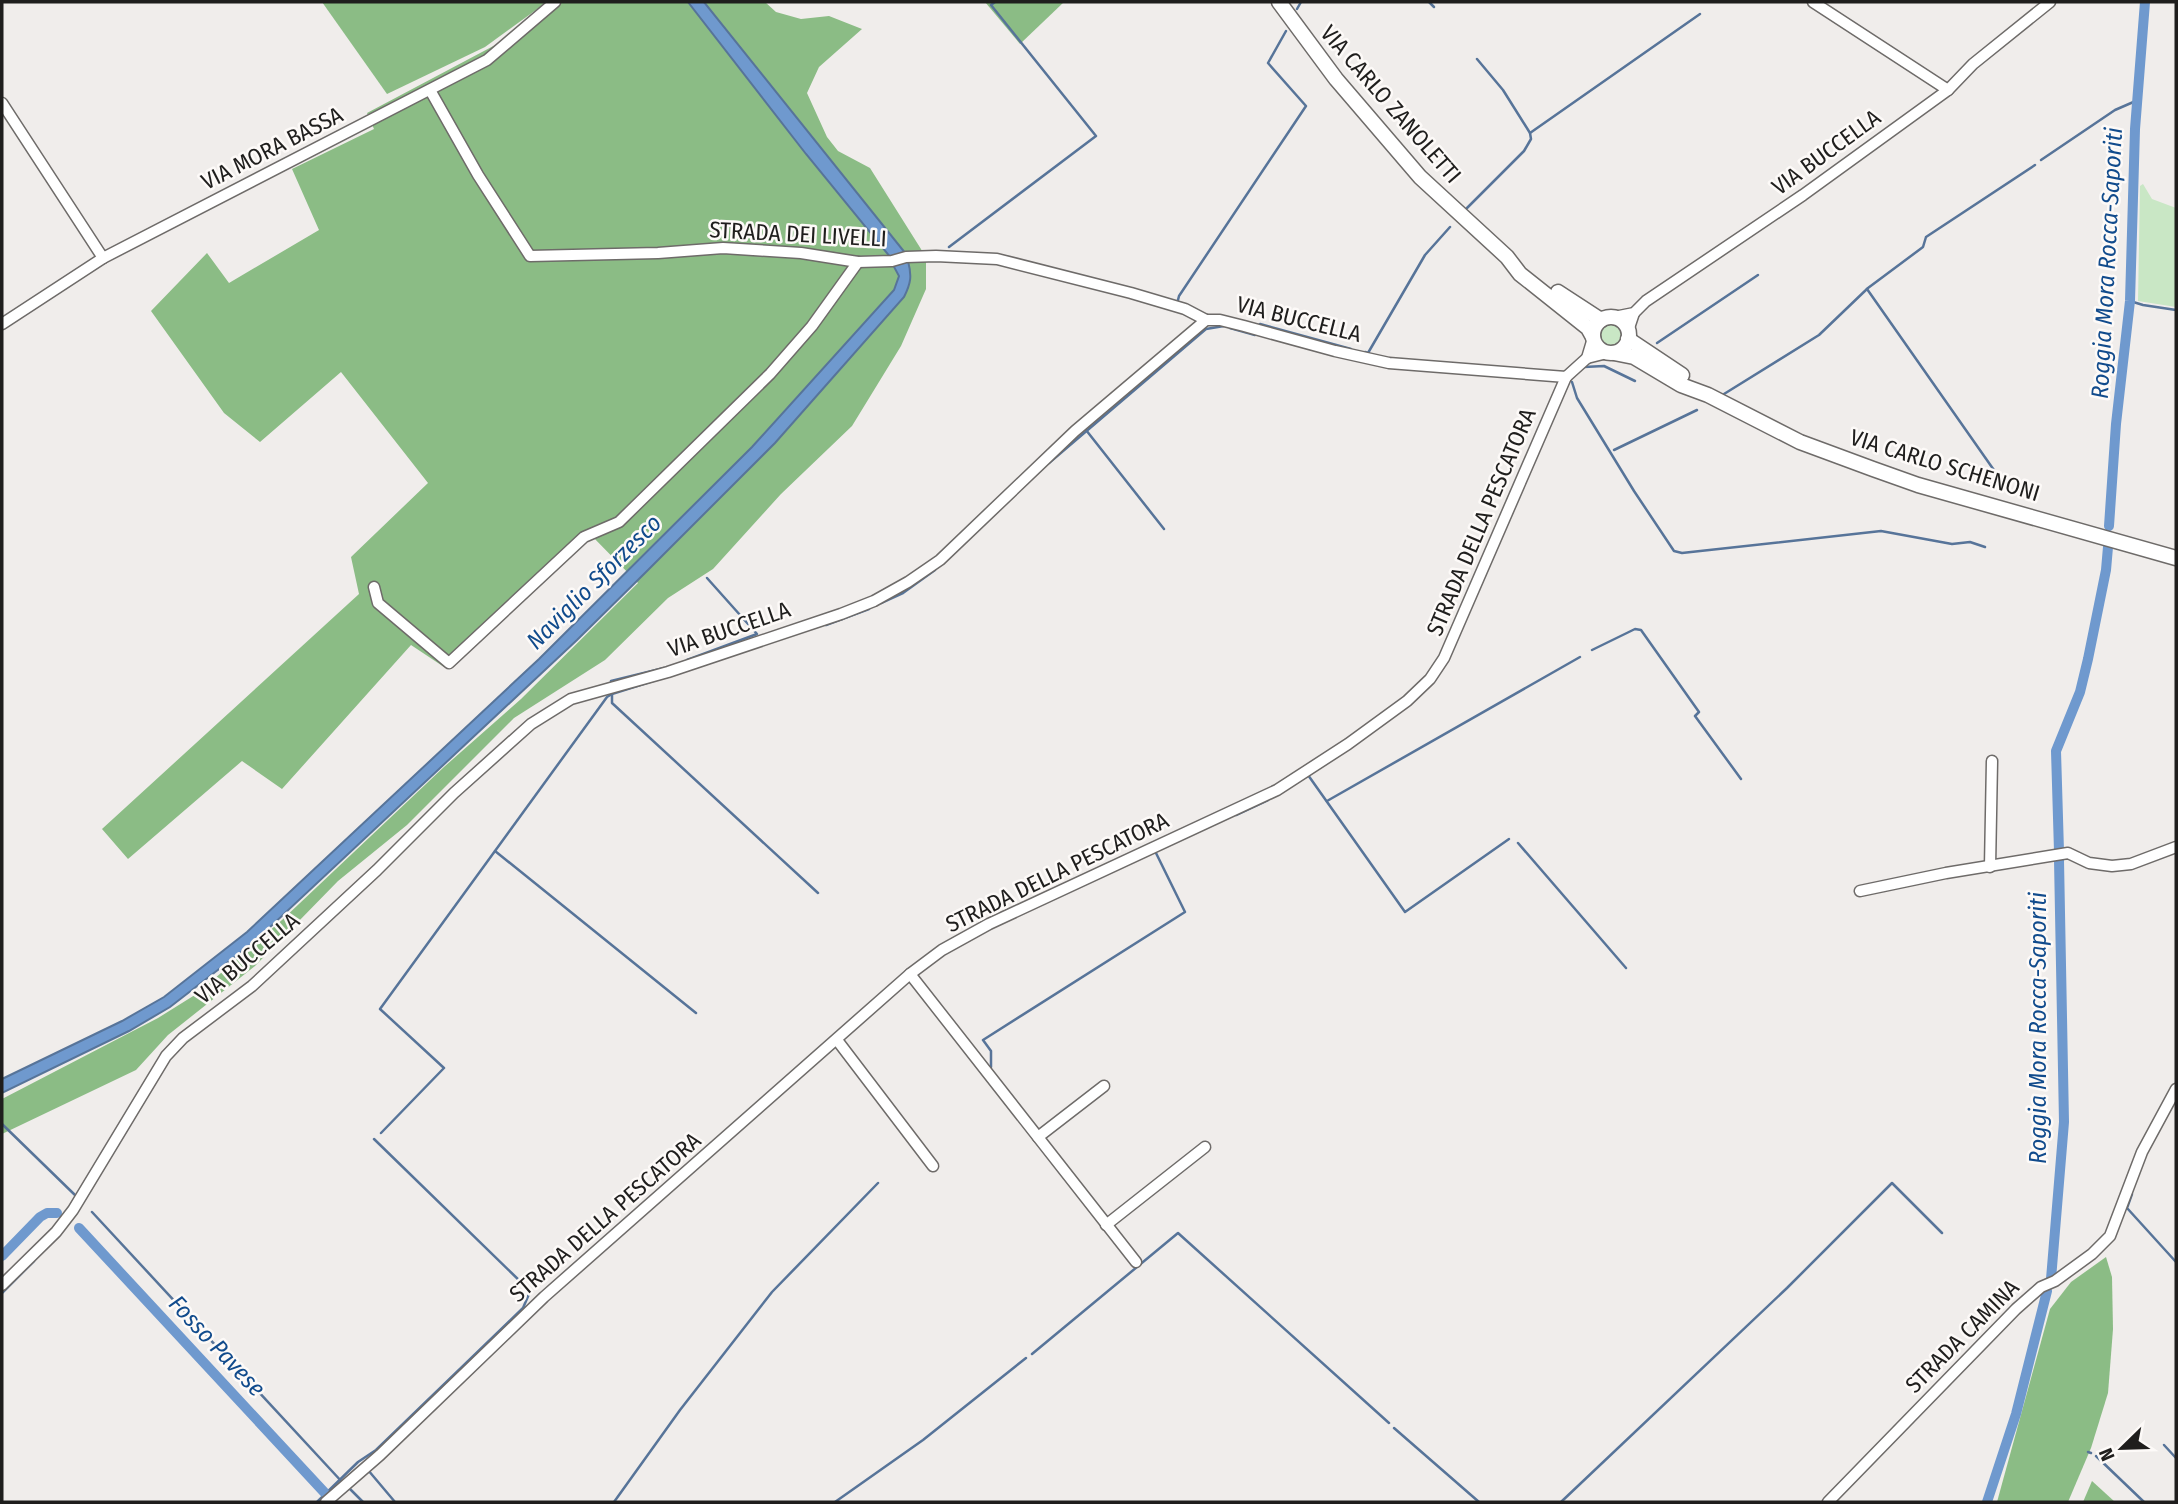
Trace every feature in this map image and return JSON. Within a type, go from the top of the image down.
[{"type":"main road","name":"VIA CARLO ZANOLETTI","points":[[1279,2],[1328,69],[1390,144],[1457,214],[1507,257],[1607,318]]},
{"type":"main road","name":"VIA CARLO ZANOLETTI","points":[[1507,257],[1520,274],[1588,328],[1593,337]]},
{"type":"main road","points":[[1607,318],[1623,322],[1628,335],[1623,348],[1611,353],[1598,348],[1593,337],[1594,327],[1607,318]]},
{"type":"main road","name":"VIA CARLO SCHENONI","points":[[1628,335],[1708,395]]},
{"type":"main road","name":"VIA CARLO SCHENONI","points":[[1611,353],[1634,357],[1681,386],[1708,395],[1800,442],[1918,485],[2176,558]]},
{"type":"street","name":"VIA MORA BASSA","points":[[2,324],[103,258],[487,60],[555,2]]},
{"type":"street","points":[[1813,2],[1948,90]]},
{"type":"street","name":"VIA BUCCELLA","points":[[1607,318],[1634,313],[1646,301],[1803,195],[1948,90],[1973,64],[2050,2]]},
{"type":"street","name":"STRADA DEI LIVELLI","points":[[430,90],[478,175],[530,256],[657,253],[723,248],[801,253],[858,262],[936,256],[997,259],[1131,293],[1185,309],[1206,320]]},
{"type":"street","points":[[2,103],[103,258]]},
{"type":"street","points":[[374,587],[378,603],[449,663],[584,537],[619,522],[770,374],[812,326],[858,262]]},
{"type":"street","points":[[1628,335],[1634,313]]},
{"type":"street","name":"VIA BUCCELLA","points":[[2,1285],[56,1232],[73,1210],[166,1056],[183,1038],[252,986],[377,870],[454,793],[531,724],[571,699],[668,672],[841,614],[874,601],[908,582],[940,560],[1075,431],[1206,320],[1220,320],[1389,363],[1566,377]]},
{"type":"street","points":[[1587,358],[1593,337]]},
{"type":"street","points":[[1566,377],[1587,358],[1611,353]]},
{"type":"street","name":"STRADA DELLA PESCATORA","points":[[329,1499],[544,1297],[910,974],[942,950],[989,924],[1277,790],[1348,744],[1407,701],[1430,679],[1444,658],[1566,377]]},
{"type":"street","points":[[1990,867],[1992,761]]},
{"type":"street","points":[[1860,891],[2068,853],[2089,863],[2112,866],[2131,864],[2176,847]]},
{"type":"street","points":[[910,974],[1136,1262]]},
{"type":"street","points":[[837,1040],[933,1166]]},
{"type":"street","points":[[1038,1137],[1104,1086]]},
{"type":"street","name":"STRADA CAMINA","points":[[1828,1502],[2016,1309],[2041,1287],[2055,1281],[2092,1254],[2110,1236],[2142,1152],[2176,1088]]},
{"type":"street","points":[[1106,1225],[1205,1147]]},
{"type":"green space","points":[[322,2],[547,2],[485,47],[387,94]]},
{"type":"green space","points":[[552,2],[765,2],[776,12],[801,19],[829,16],[862,29],[819,67],[807,93],[827,137],[838,151],[870,168],[926,257],[926,289],[901,346],[852,426],[781,494],[713,569],[668,598],[605,660],[514,718],[407,825],[338,881],[255,966],[168,1035],[136,1070],[2,1134],[2,1099],[158,1018],[198,993],[282,920],[444,767],[521,699],[638,583],[590,534],[444,667],[411,645],[282,789],[242,761],[128,859],[102,829],[359,594],[351,557],[428,483],[341,372],[260,442],[224,413],[151,311],[207,253],[229,283],[319,230],[292,169],[374,129],[367,113],[499,43]]},
{"type":"green space","points":[[985,2],[1064,2],[1020,44]]},
{"type":"green space","points":[[2143,184],[2152,199],[2176,208],[2176,307],[2138,301],[2140,186]]},
{"type":"green space","points":[[1611,322],[1620,326],[1624,335],[1620,344],[1611,348],[1602,344],[1598,335],[1602,326]]},
{"type":"green space","points":[[2106,1257],[2112,1277],[2113,1329],[2108,1393],[2091,1448],[2068,1502],[1997,1502],[2050,1309],[2071,1282]]},
{"type":"green space","points":[[2092,1481],[2115,1502],[2083,1502]]},
{"type":"water","points":[[688,2],[704,2],[906,254],[891,258]]},
{"type":"water","points":[[908,261],[910,279],[904,297],[775,443],[577,640],[254,942],[170,1007],[129,1031],[2,1093],[2,1079],[122,1021],[164,997],[247,932],[539,659],[752,447],[894,290],[899,276],[893,265]]},
{"type":"waterway","points":[[949,247],[1096,136],[991,5],[995,2]]},
{"type":"waterway","points":[[1297,9],[1301,2]]},
{"type":"waterway","points":[[1429,2],[1434,7]]},
{"type":"waterway","name":"Roggia Mora Rocca-Saporiti","points":[[2109,526],[2116,424],[2130,301],[2135,129],[2145,2]]},
{"type":"waterway","points":[[1530,133],[1700,14]]},
{"type":"waterway","points":[[1177,304],[1179,296],[1306,106],[1268,63],[1286,31]]},
{"type":"waterway","points":[[1467,208],[1524,151],[1531,139],[1530,133],[1503,90],[1477,59]]},
{"type":"waterway","points":[[2041,160],[2115,110],[2138,100]]},
{"type":"waterway","points":[[1724,394],[1819,335],[1868,288],[1923,247],[1926,237],[2035,165]]},
{"type":"waterway","points":[[1365,352],[1368,353],[1425,255],[1450,227]]},
{"type":"waterway","points":[[1657,343],[1758,275]]},
{"type":"waterway","points":[[1867,289],[2003,483]]},
{"type":"waterway","points":[[2130,301],[2176,310]]},
{"type":"waterway","points":[[1258,327],[1260,324],[1351,349]]},
{"type":"waterway","points":[[1049,463],[1206,329],[1224,326]]},
{"type":"waterway","points":[[1230,328],[1255,335],[1256,333]]},
{"type":"waterway","points":[[1584,367],[1604,366],[1635,381]]},
{"type":"waterway","points":[[1572,382],[1577,398],[1674,551],[1682,553],[1881,531],[1952,544],[1970,542],[1985,547]]},
{"type":"waterway","points":[[1614,450],[1697,410]]},
{"type":"waterway","points":[[1086,430],[1164,529]]},
{"type":"waterway","name":"Roggia Mora Rocca-Saporiti","points":[[2059,851],[2056,751],[2080,692],[2106,570],[2108,547]]},
{"type":"waterway","points":[[881,603],[903,593],[935,570]]},
{"type":"waterway","points":[[687,660],[757,634],[707,578]]},
{"type":"waterway","points":[[826,625],[869,609]]},
{"type":"waterway","points":[[1592,650],[1635,629],[1641,630],[1699,712],[1695,716],[1741,779]]},
{"type":"waterway","points":[[1327,801],[1580,657]]},
{"type":"waterway","points":[[611,683],[664,668]]},
{"type":"waterway","points":[[381,1133],[444,1068],[380,1009],[607,697],[653,681]]},
{"type":"waterway","points":[[612,694],[612,703],[818,893]]},
{"type":"waterway","points":[[1306,776],[1308,775],[1405,912],[1509,839]]},
{"type":"waterway","points":[[1236,815],[1268,800]]},
{"type":"waterway","points":[[1518,843],[1626,968]]},
{"type":"waterway","points":[[495,851],[696,1013]]},
{"type":"waterway","points":[[991,1067],[991,1051],[983,1040],[1185,912],[1155,851]]},
{"type":"waterway","name":"Roggia Mora Rocca-Saporiti","points":[[2051,1279],[2064,1122],[2059,860]]},
{"type":"waterway","points":[[2,1124],[76,1196]]},
{"type":"waterway","points":[[317,1502],[358,1462],[376,1450],[523,1308],[529,1294],[524,1285],[374,1139]]},
{"type":"waterway","points":[[614,1502],[680,1410],[772,1292],[878,1183]]},
{"type":"waterway","points":[[1561,1502],[1787,1288],[1892,1183],[1942,1233]]},
{"type":"waterway","points":[[2132,1194],[2127,1208],[2176,1262]]},
{"type":"waterway","points":[[92,1212],[343,1483]]},
{"type":"waterway","name":"Fosso Pavese","points":[[2,1256],[40,1217],[47,1213],[57,1213]]},
{"type":"waterway","name":"Fosso Pavese","points":[[79,1228],[324,1492]]},
{"type":"waterway","points":[[1032,1354],[1178,1233],[1389,1423]]},
{"type":"waterway","points":[[2,1293],[34,1261]]},
{"type":"waterway","name":"Roggia Mora Rocca-Saporiti","points":[[1987,1502],[2016,1414],[2047,1291]]},
{"type":"waterway","points":[[835,1502],[923,1440],[1026,1358]]},
{"type":"waterway","points":[[1394,1428],[1479,1502]]},
{"type":"waterway","points":[[2164,1445],[2176,1458]]},
{"type":"waterway","points":[[2096,1456],[2144,1502]]},
{"type":"waterway","points":[[368,1470],[395,1502]]},
{"type":"waterway","points":[[348,1487],[363,1502]]},
{"type":"water label","name":"Naviglio Sforzesco","points":[[594,582]]}]
